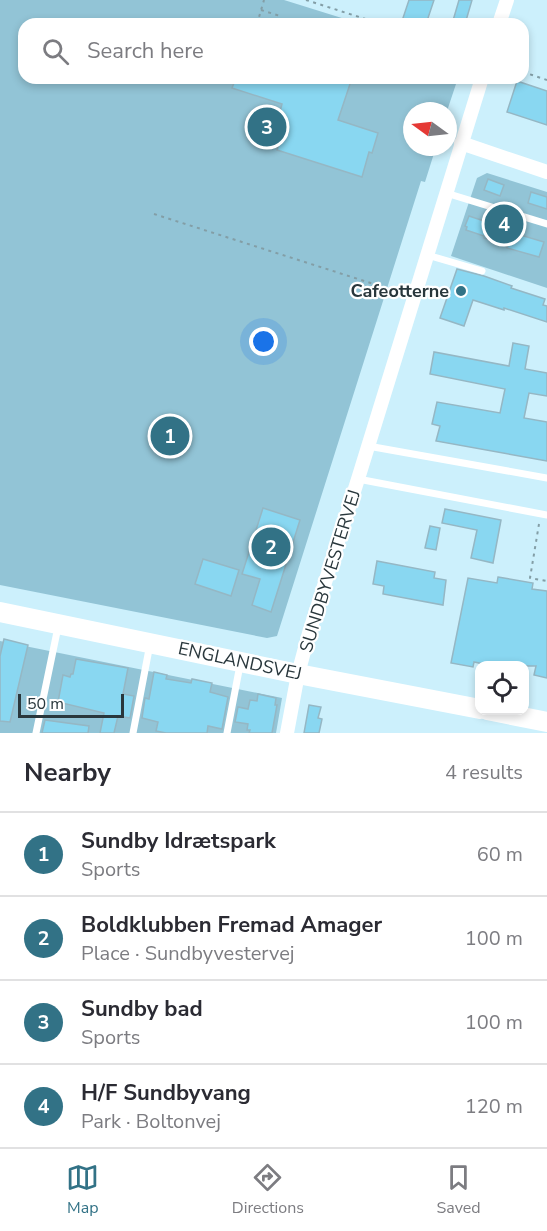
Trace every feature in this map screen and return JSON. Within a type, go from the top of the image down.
[{"type":"street","points":[[502,18],[507,0]]},
{"type":"street","name":"SUNDBYVESTERVEJ","points":[[287,733],[298,674],[309,633],[480,84]]},
{"type":"street","points":[[461,143],[547,172]]},
{"type":"street","name":"ENGLANDSVEJ","points":[[0,612],[475,708]]},
{"type":"street","points":[[509,715],[547,722]]},
{"type":"lane","points":[[446,193],[547,224]]},
{"type":"lane","points":[[427,255],[482,271]]},
{"type":"lane","points":[[368,446],[547,478]]},
{"type":"lane","name":"SUNDBYVESTERVEJ","points":[[358,479],[544,514]]},
{"type":"lane","points":[[36,733],[58,624]]},
{"type":"lane","points":[[133,733],[151,643]]},
{"type":"lane","points":[[227,733],[241,662]]},
{"type":"path","points":[[259,18],[264,0]]},
{"type":"path","points":[[306,0],[362,18]]},
{"type":"path","points":[[261,10],[280,16]]},
{"type":"path","points":[[529,74],[547,80]]},
{"type":"path","points":[[154,214],[413,297]]},
{"type":"path","points":[[544,514],[530,578],[547,581]]},
{"type":"shaded area","points":[[0,0],[284,0],[342,18],[18,18],[18,84],[456,84],[450,102],[403,102],[403,156],[433,156],[425,182],[421,181],[277,636],[267,638],[0,585]]},
{"type":"shaded area","points":[[487,173],[547,192],[547,288],[451,256],[477,178]]},
{"type":"shaded area","points":[[0,641],[282,698],[276,733],[0,733]]},
{"type":"building","points":[[409,0],[434,0],[428,18],[403,18]]},
{"type":"building","points":[[459,0],[472,0],[467,18],[454,18]]},
{"type":"building","points":[[234,84],[350,84],[338,120],[378,133],[372,153],[369,152],[362,177],[277,150],[278,147],[254,140],[260,122],[276,127],[282,104],[232,88]]},
{"type":"building","points":[[516,84],[526,84],[547,91],[547,125],[507,112]]},
{"type":"building","points":[[488,179],[504,185],[500,196],[484,190]]},
{"type":"building","points":[[531,192],[547,197],[547,209],[528,203]]},
{"type":"building","points":[[469,216],[544,242],[539,257],[507,248],[507,245],[466,230],[465,226]]},
{"type":"building","points":[[457,269],[484,276],[545,299],[543,305],[547,306],[547,322],[473,300],[464,326],[440,318]]},
{"type":"building","points":[[513,343],[529,346],[525,369],[547,373],[547,396],[529,393],[524,418],[547,422],[547,461],[436,441],[440,426],[432,424],[437,402],[500,413],[505,389],[430,374],[434,352],[509,366]]},
{"type":"building","points":[[263,508],[300,520],[271,612],[252,605],[260,579],[242,574]]},
{"type":"building","points":[[445,509],[501,520],[493,563],[471,558],[477,530],[442,523]]},
{"type":"building","points":[[430,526],[440,528],[436,550],[425,548]]},
{"type":"building","points":[[203,559],[239,570],[231,596],[195,584]]},
{"type":"building","points":[[377,561],[435,572],[434,578],[446,580],[443,605],[383,594],[384,586],[373,584]]},
{"type":"building","points":[[498,577],[533,583],[532,589],[547,591],[547,678],[534,675],[536,666],[529,666],[529,661],[475,661],[473,667],[451,663],[468,578],[497,583]]},
{"type":"building","points":[[4,639],[28,645],[10,722],[0,721],[0,656]]},
{"type":"building","points":[[76,659],[128,668],[123,694],[134,696],[130,718],[118,716],[114,733],[100,733],[104,713],[58,702],[63,675],[70,677],[73,674]]},
{"type":"building","points":[[154,672],[167,675],[166,679],[191,683],[192,679],[212,683],[210,692],[228,697],[222,729],[208,726],[207,733],[156,731],[158,722],[142,718],[145,698],[149,699]]},
{"type":"building","points":[[258,694],[276,698],[272,733],[249,733],[248,724],[235,722],[238,707],[248,709],[250,700],[257,701]]},
{"type":"building","points":[[309,705],[321,707],[318,718],[322,719],[319,733],[304,733]]},
{"type":"building","points":[[45,720],[89,726],[88,733],[42,733]]},
{"type":"place","name":"Sundby bad","points":[[267,127]]},
{"type":"place","name":"H/F Sundbyvang","points":[[504,224]]},
{"type":"place","name":"Cafeotterne","points":[[461,291]]},
{"type":"place","name":"Sundby Idrætspark","points":[[170,436]]},
{"type":"place","name":"Boldklubben Fremad Amager","points":[[271,547]]}]
